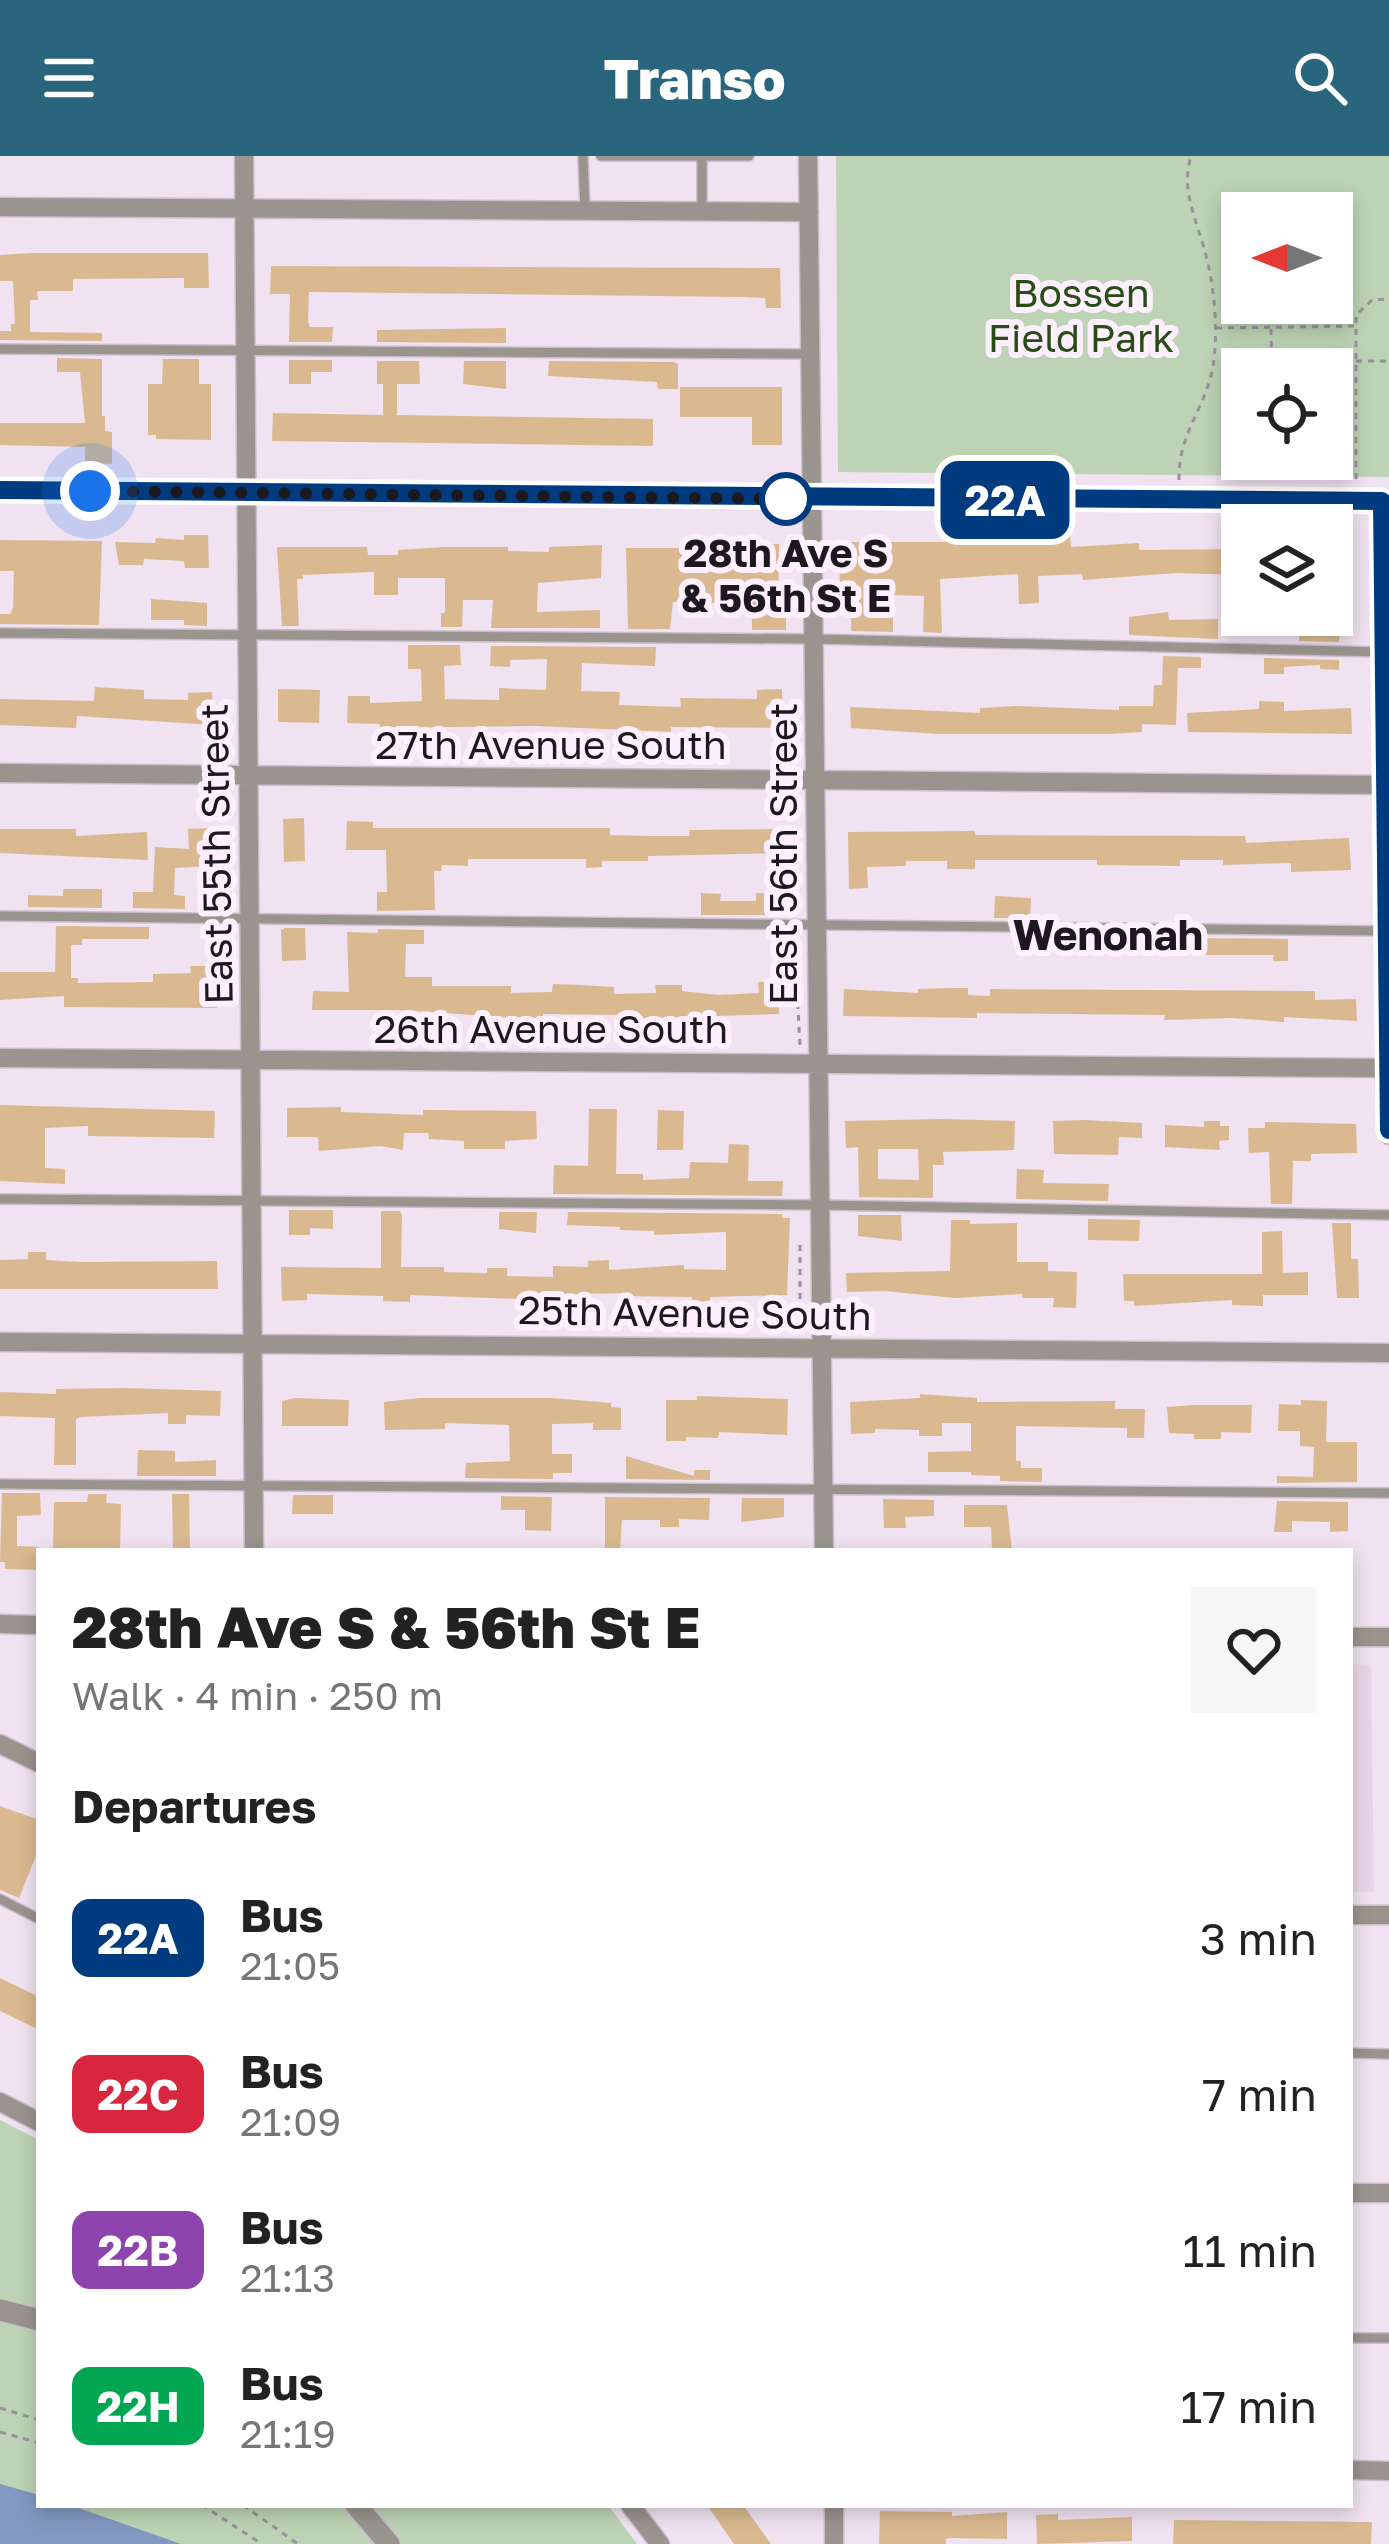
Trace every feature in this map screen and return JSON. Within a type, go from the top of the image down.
[{"type":"street","name":"East 55th Street","points":[[244,156],[254,1548]]},
{"type":"street","name":"East 56th Street","points":[[808,156],[824,1548]]},
{"type":"street","points":[[0,207],[809,212]]},
{"type":"street","points":[[0,490],[1385,501],[1389,1135]]},
{"type":"street","name":"27th Avenue South","points":[[0,773],[1387,785]]},
{"type":"street","name":"26th Avenue South","points":[[0,1058],[1389,1068]]},
{"type":"street","name":"25th Avenue South","points":[[0,1342],[1389,1354]]},
{"type":"street","points":[[0,1624],[36,1624]]},
{"type":"street","points":[[1353,1637],[1389,1637]]},
{"type":"street","points":[[0,1744],[36,1762]]},
{"type":"street","points":[[1353,1915],[1389,1915]]},
{"type":"street","points":[[0,2102],[36,2120]]},
{"type":"street","points":[[1353,2193],[1389,2193]]},
{"type":"street","points":[[0,2309],[36,2319]]},
{"type":"street","points":[[1353,2470],[1389,2471]]},
{"type":"street","points":[[359,2508],[389,2544]]},
{"type":"street","points":[[632,2508],[660,2544]]},
{"type":"street","points":[[834,2508],[834,2544]]},
{"type":"lane","points":[[583,156],[585,209]]},
{"type":"lane","points":[[601,156],[749,156]]},
{"type":"lane","points":[[702,157],[702,211]]},
{"type":"lane","points":[[0,350],[811,354]]},
{"type":"lane","points":[[0,633],[814,639],[1386,652]]},
{"type":"lane","points":[[0,916],[1388,931]]},
{"type":"lane","points":[[0,1199],[822,1204],[1389,1215]]},
{"type":"lane","points":[[0,1484],[1389,1492]]},
{"type":"lane","points":[[0,1899],[36,1917]]},
{"type":"lane","points":[[1353,2053],[1389,2054]]},
{"type":"lane","points":[[1353,2338],[1389,2338]]},
{"type":"path","points":[[1179,481],[1186,430],[1213,368],[1209,264],[1188,191],[1191,156]]},
{"type":"path","points":[[1355,479],[1357,315],[1372,300],[1389,299]]},
{"type":"path","points":[[1214,328],[1355,326]]},
{"type":"path","points":[[1271,327],[1272,348]]},
{"type":"path","points":[[1355,362],[1389,361]]},
{"type":"path","points":[[0,2408],[36,2419]]},
{"type":"path","points":[[0,2432],[36,2442]]},
{"type":"path","points":[[207,2508],[262,2544]]},
{"type":"path","points":[[247,2508],[298,2544]]},
{"type":"shaded area","points":[[1353,1664],[1371,1665],[1374,1892],[1353,1892]]},
{"type":"green space","name":"Bossen Field Park","points":[[836,156],[1389,156],[1389,477],[1353,477],[1353,348],[1221,348],[1221,475],[838,472]]},
{"type":"green space","points":[[0,2120],[36,2138],[36,2508],[610,2508],[637,2544],[0,2544]]},
{"type":"water","points":[[0,2484],[36,2494],[36,2508],[79,2508],[181,2544],[0,2544]]},
{"type":"building","points":[[208,253],[209,288],[184,288],[184,278],[73,279],[73,291],[37,291],[38,300],[30,300],[30,332],[102,333],[102,341],[0,340],[0,331],[11,331],[15,324],[13,281],[0,281],[0,255]]},
{"type":"building","points":[[271,266],[780,268],[781,308],[766,308],[765,298],[742,297],[309,292],[310,327],[333,327],[332,342],[289,342],[290,294],[270,294]]},
{"type":"building","points":[[506,328],[506,343],[377,342],[377,330]]},
{"type":"building","points":[[57,358],[102,359],[102,416],[105,431],[112,432],[112,464],[85,463],[85,447],[0,445],[0,423],[85,423],[80,372],[57,372]]},
{"type":"building","points":[[163,359],[199,359],[199,384],[211,384],[211,440],[148,435],[148,384],[162,384]]},
{"type":"building","points":[[289,360],[332,360],[332,372],[311,372],[311,384],[289,384]]},
{"type":"building","points":[[377,361],[419,361],[420,384],[397,384],[397,415],[653,419],[653,446],[272,441],[273,413],[383,415]]},
{"type":"building","points":[[464,361],[506,361],[506,389],[463,384]]},
{"type":"building","points":[[549,361],[674,362],[678,364],[678,389],[658,389],[657,382],[548,376]]},
{"type":"building","points":[[680,387],[782,387],[782,445],[752,445],[752,417],[680,417]]},
{"type":"building","points":[[1047,533],[1070,533],[1071,547],[1139,543],[1139,550],[1221,549],[1221,574],[1083,580],[1082,574],[1038,576],[1039,603],[1019,604],[1018,574],[940,579],[942,633],[923,632],[924,596],[893,595],[893,632],[851,631],[852,595],[840,596],[839,542],[1047,542]]},
{"type":"building","points":[[184,535],[208,535],[209,568],[144,559],[143,565],[119,565],[115,542],[155,543],[156,538],[184,540]]},
{"type":"building","points":[[743,538],[744,543],[779,544],[778,606],[786,606],[786,630],[752,630],[751,584],[715,585],[715,603],[673,602],[670,629],[628,629],[626,548],[723,548],[723,539]]},
{"type":"building","points":[[0,540],[102,541],[99,625],[0,624],[0,614],[11,614],[13,607],[14,571],[0,571]]},
{"type":"building","points":[[602,545],[601,578],[538,583],[537,612],[600,610],[600,628],[491,628],[493,600],[463,600],[462,627],[441,627],[445,578],[398,578],[398,595],[374,595],[374,572],[303,575],[297,579],[299,626],[282,626],[277,547],[367,547],[368,555],[398,555],[398,550],[444,547],[549,552],[549,547]]},
{"type":"building","points":[[151,599],[207,603],[207,626],[151,620]]},
{"type":"building","points":[[1168,612],[1169,620],[1218,619],[1218,639],[1129,635],[1129,617]]},
{"type":"building","points":[[1299,636],[1339,636],[1339,642],[1299,641]]},
{"type":"building","points":[[408,645],[460,645],[461,665],[444,666],[445,699],[499,700],[499,688],[546,690],[547,659],[490,666],[491,646],[656,647],[655,666],[582,663],[581,691],[620,692],[619,705],[681,707],[680,698],[757,699],[757,690],[782,689],[783,728],[671,727],[671,732],[536,726],[380,728],[380,724],[347,723],[348,696],[370,696],[370,703],[422,701],[421,669],[408,669]]},
{"type":"building","points":[[1163,656],[1201,657],[1201,668],[1178,668],[1176,725],[1142,724],[1142,732],[1110,734],[938,734],[851,728],[850,707],[980,713],[980,708],[1016,706],[1119,710],[1119,706],[1153,706],[1154,685],[1162,685]]},
{"type":"building","points":[[1264,658],[1339,660],[1339,670],[1320,669],[1320,665],[1284,667],[1284,674],[1264,674]]},
{"type":"building","points":[[95,687],[144,690],[144,699],[188,700],[188,693],[212,692],[213,725],[77,716],[76,728],[0,725],[0,699],[94,701]]},
{"type":"building","points":[[278,689],[320,690],[319,723],[278,722]]},
{"type":"building","points":[[1259,701],[1284,702],[1284,711],[1351,708],[1352,734],[1188,732],[1187,713],[1259,709]]},
{"type":"building","points":[[304,818],[305,861],[284,862],[283,819]]},
{"type":"building","points":[[347,821],[373,822],[373,828],[610,828],[610,835],[648,836],[689,836],[690,830],[787,829],[786,853],[648,856],[648,861],[602,861],[602,867],[586,868],[586,859],[468,859],[468,866],[442,865],[441,871],[434,871],[435,910],[377,911],[377,892],[387,892],[386,850],[346,850]]},
{"type":"building","points":[[214,828],[215,866],[175,868],[174,895],[185,896],[185,909],[133,908],[133,892],[153,892],[155,847],[189,849],[188,829]]},
{"type":"building","points":[[0,829],[76,829],[76,836],[147,832],[148,860],[0,853]]},
{"type":"building","points":[[975,831],[975,835],[1245,836],[1246,843],[1349,838],[1351,870],[1291,872],[1291,863],[1223,865],[1223,860],[1180,860],[1180,866],[975,860],[975,869],[947,869],[947,861],[906,861],[906,866],[867,867],[868,888],[849,889],[848,832]]},
{"type":"building","points":[[63,889],[102,889],[102,908],[28,907],[28,895],[63,896]]},
{"type":"building","points":[[701,893],[721,894],[720,901],[756,901],[756,893],[776,894],[775,915],[701,915]]},
{"type":"building","points":[[995,896],[1031,898],[1030,918],[994,918]]},
{"type":"building","points":[[56,926],[149,927],[149,939],[82,939],[82,945],[71,945],[71,978],[78,978],[78,983],[153,982],[153,974],[191,973],[190,966],[216,966],[217,1008],[64,1007],[64,996],[0,1000],[0,972],[55,972]]},
{"type":"building","points":[[305,928],[306,960],[282,961],[281,930]]},
{"type":"building","points":[[378,929],[424,930],[424,944],[406,944],[405,977],[432,977],[432,986],[511,986],[511,993],[552,992],[553,984],[580,985],[614,987],[614,994],[656,993],[655,985],[682,985],[682,991],[718,995],[759,993],[758,982],[779,982],[779,1014],[621,1019],[621,1015],[518,1018],[312,1010],[313,991],[349,992],[347,932],[378,933]]},
{"type":"building","points":[[1188,938],[1288,939],[1288,961],[1273,961],[1274,955],[1189,955]]},
{"type":"building","points":[[968,988],[968,995],[990,996],[990,989],[1315,991],[1315,1000],[1356,999],[1357,1021],[977,1013],[977,1018],[843,1016],[844,989],[918,993],[918,989]]},
{"type":"building","points":[[0,1105],[215,1111],[214,1138],[88,1136],[88,1126],[45,1128],[45,1168],[65,1169],[65,1184],[0,1181]]},
{"type":"building","points":[[341,1107],[341,1112],[423,1115],[423,1110],[536,1111],[537,1139],[505,1141],[505,1149],[464,1149],[464,1141],[404,1133],[403,1150],[381,1146],[319,1151],[318,1137],[287,1137],[287,1108]]},
{"type":"building","points":[[589,1109],[617,1109],[616,1174],[643,1174],[643,1180],[689,1178],[690,1162],[728,1163],[729,1144],[749,1145],[748,1181],[783,1181],[782,1196],[553,1194],[554,1165],[588,1166]]},
{"type":"building","points":[[658,1110],[684,1111],[683,1150],[657,1150]]},
{"type":"building","points":[[845,1121],[1015,1121],[1014,1150],[943,1152],[944,1165],[933,1165],[933,1198],[859,1197],[858,1147],[846,1148]],"holes":[[[878,1149],[918,1149],[919,1180],[878,1179]]]},
{"type":"building","points":[[1053,1121],[1142,1123],[1142,1138],[1119,1137],[1118,1155],[1054,1154]]},
{"type":"building","points":[[1204,1121],[1229,1126],[1229,1140],[1219,1141],[1220,1150],[1165,1147],[1165,1125],[1204,1127]]},
{"type":"building","points":[[1265,1122],[1356,1124],[1357,1153],[1311,1154],[1311,1161],[1293,1161],[1292,1204],[1271,1204],[1269,1152],[1249,1153],[1248,1128],[1265,1128]]},
{"type":"building","points":[[1017,1169],[1044,1170],[1043,1183],[1109,1184],[1108,1201],[1016,1199]]},
{"type":"building","points":[[289,1210],[333,1210],[333,1229],[310,1228],[310,1235],[289,1235]]},
{"type":"building","points":[[381,1211],[402,1215],[401,1267],[487,1273],[487,1268],[507,1268],[507,1276],[553,1277],[553,1266],[588,1267],[588,1261],[609,1260],[609,1270],[684,1265],[684,1269],[726,1270],[726,1232],[654,1235],[654,1231],[620,1227],[567,1225],[568,1212],[782,1214],[790,1218],[787,1295],[710,1297],[710,1302],[623,1293],[546,1295],[546,1300],[410,1295],[410,1302],[383,1301],[383,1296],[307,1294],[307,1300],[282,1301],[281,1267],[381,1268]]},
{"type":"building","points":[[499,1212],[537,1212],[536,1233],[499,1229]]},
{"type":"building","points":[[858,1215],[901,1215],[902,1241],[858,1236]]},
{"type":"building","points":[[1088,1219],[1140,1220],[1139,1241],[1088,1240]]},
{"type":"building","points":[[951,1220],[1017,1223],[1017,1262],[1048,1262],[1048,1271],[1077,1272],[1076,1308],[1053,1307],[1054,1298],[1022,1298],[1022,1294],[955,1298],[847,1292],[846,1273],[950,1271]]},
{"type":"building","points":[[1332,1223],[1351,1223],[1351,1259],[1358,1259],[1359,1298],[1337,1298]]},
{"type":"building","points":[[1282,1231],[1283,1273],[1308,1272],[1308,1295],[1263,1295],[1263,1306],[1232,1305],[1232,1300],[1134,1306],[1134,1301],[1124,1301],[1123,1274],[1262,1274],[1262,1232]]},
{"type":"building","points":[[28,1252],[46,1252],[46,1260],[81,1262],[217,1261],[218,1289],[0,1289],[0,1260],[28,1259]]},
{"type":"building","points":[[56,1389],[221,1391],[220,1416],[186,1415],[186,1424],[168,1424],[168,1413],[81,1417],[76,1419],[76,1465],[54,1465],[55,1418],[0,1416],[0,1392],[56,1394]]},
{"type":"building","points":[[920,1394],[977,1398],[977,1402],[1115,1401],[1115,1409],[1145,1409],[1144,1438],[1127,1438],[1127,1428],[1016,1426],[1016,1461],[1021,1461],[1021,1468],[1042,1468],[1042,1482],[1000,1481],[1000,1476],[971,1472],[928,1472],[928,1452],[971,1451],[971,1423],[942,1423],[942,1436],[875,1429],[875,1433],[851,1434],[850,1402],[920,1398]]},
{"type":"building","points":[[697,1396],[788,1399],[787,1435],[719,1432],[718,1438],[666,1441],[666,1400],[697,1400]]},
{"type":"building","points":[[420,1398],[611,1403],[621,1408],[621,1430],[593,1430],[593,1423],[552,1424],[552,1454],[572,1454],[572,1473],[553,1473],[553,1479],[465,1478],[466,1463],[510,1461],[509,1425],[445,1423],[445,1429],[385,1430],[384,1402]]},
{"type":"building","points":[[349,1400],[348,1426],[282,1426],[282,1401]]},
{"type":"building","points":[[1301,1400],[1327,1401],[1326,1442],[1357,1442],[1357,1482],[1277,1483],[1277,1476],[1313,1477],[1314,1447],[1300,1446],[1300,1431],[1278,1431],[1279,1404],[1301,1405]]},
{"type":"building","points":[[1252,1405],[1251,1433],[1221,1432],[1221,1439],[1194,1439],[1194,1434],[1169,1433],[1167,1407]]},
{"type":"building","points":[[138,1450],[175,1451],[175,1462],[216,1460],[216,1476],[137,1476]]},
{"type":"building","points":[[626,1456],[694,1476],[694,1470],[710,1470],[710,1480],[626,1479]]},
{"type":"building","points":[[2,1493],[40,1493],[41,1515],[17,1516],[17,1546],[39,1547],[36,1570],[5,1569],[5,1562],[0,1562]]},
{"type":"building","points":[[88,1494],[107,1494],[106,1503],[121,1504],[120,1548],[53,1548],[54,1502],[87,1502]]},
{"type":"building","points":[[172,1494],[189,1494],[190,1548],[173,1548]]},
{"type":"building","points":[[293,1495],[333,1495],[333,1514],[292,1514]]},
{"type":"building","points":[[501,1496],[552,1497],[551,1531],[525,1530],[525,1510],[501,1510]]},
{"type":"building","points":[[605,1497],[710,1498],[709,1520],[679,1519],[679,1527],[660,1527],[660,1520],[622,1520],[620,1548],[605,1548]]},
{"type":"building","points":[[742,1498],[784,1498],[784,1517],[741,1522]]},
{"type":"building","points":[[883,1499],[934,1500],[934,1516],[905,1517],[906,1528],[884,1528]]},
{"type":"building","points":[[1277,1501],[1348,1502],[1348,1531],[1330,1532],[1330,1522],[1292,1521],[1292,1532],[1274,1532]]},
{"type":"building","points":[[964,1505],[1007,1505],[1012,1548],[992,1548],[991,1527],[964,1527]]},
{"type":"building","points":[[0,1806],[36,1819],[36,1856],[19,1898],[0,1890]]},
{"type":"building","points":[[0,1978],[36,1996],[36,2029],[0,2011]]},
{"type":"building","points":[[709,2508],[745,2508],[771,2544],[734,2544]]},
{"type":"building","points":[[880,2511],[952,2512],[952,2516],[1007,2512],[1007,2539],[879,2544]]},
{"type":"building","points":[[1058,2514],[1058,2520],[1132,2517],[1132,2541],[1037,2544],[1036,2515]]},
{"type":"building","points":[[1174,2520],[1372,2522],[1371,2544],[1173,2544]]},
{"type":"bus line","name":"22A","points":[[0,490],[1382,501],[1389,1130]]},
{"type":"place","name":"28th Ave S & 56th St E","points":[[786,499]]},
{"type":"district","name":"Wenonah","points":[[1108,935]]},
{"type":"route","points":[[90,491],[793,499],[786,499]]}]
